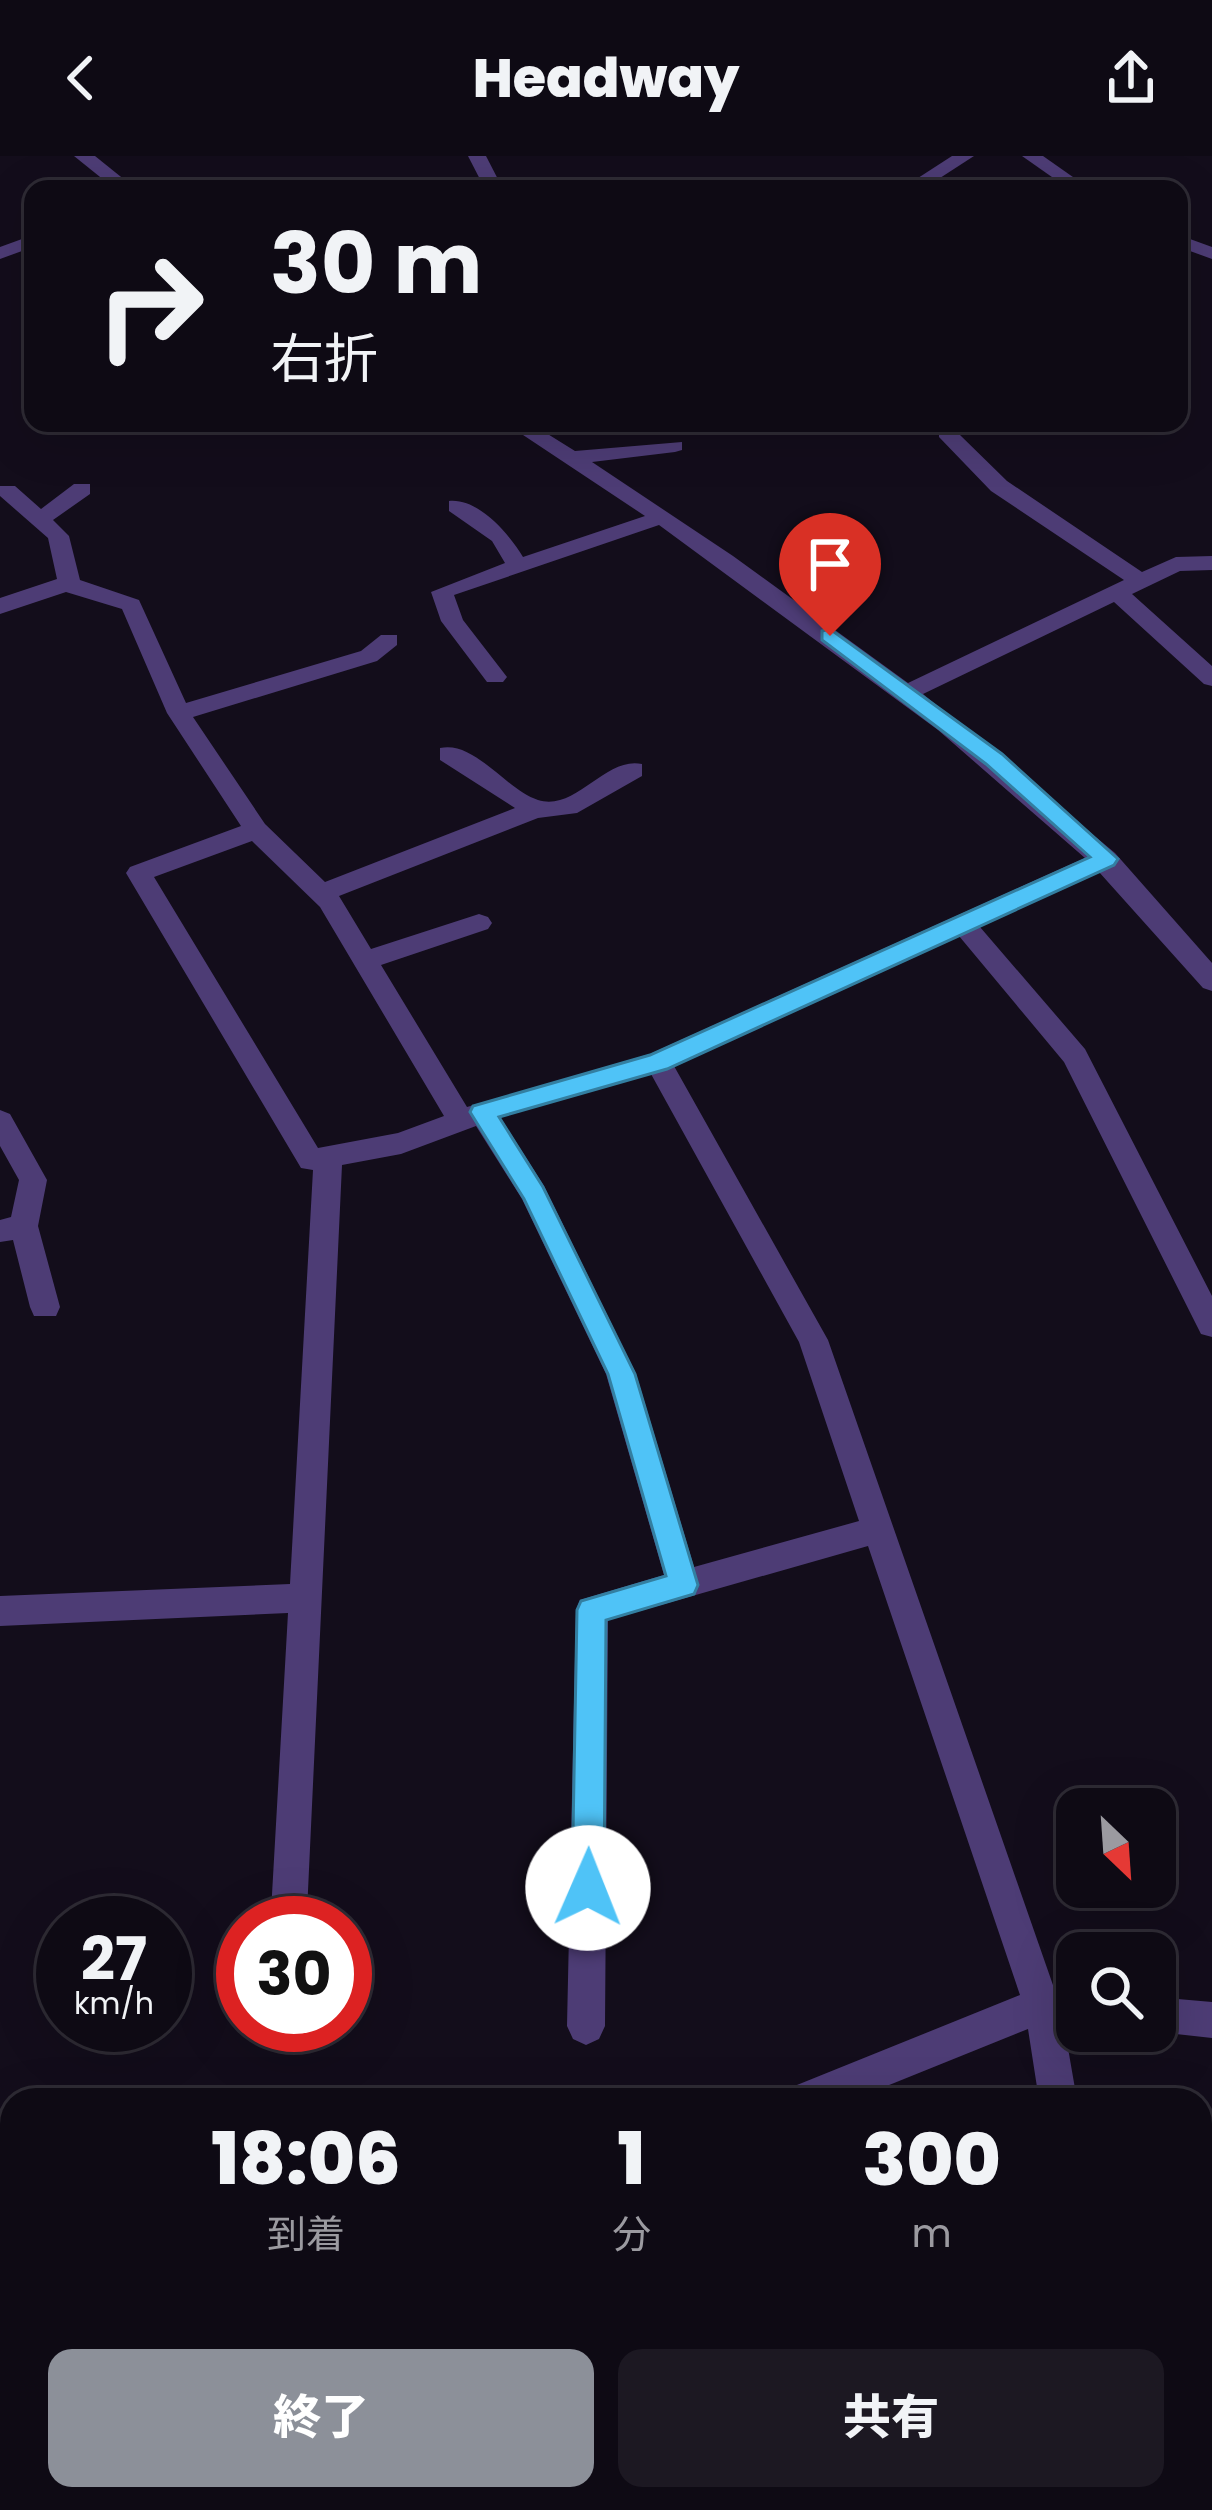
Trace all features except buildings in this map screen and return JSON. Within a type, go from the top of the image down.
[{"type":"street","points":[[83,156],[115,180]]},
{"type":"street","points":[[925,180],[965,156]]},
{"type":"street","points":[[1031,156],[1063,180]]},
{"type":"street","points":[[530,432],[663,517],[994,759],[1200,949],[1212,981]]},
{"type":"street","points":[[556,432],[566,454]]},
{"type":"street","points":[[949,432],[999,486],[1140,581]]},
{"type":"street","points":[[566,454],[675,446]]},
{"type":"street","points":[[40,520],[82,489]]},
{"type":"street","points":[[7,491],[58,536],[69,582]]},
{"type":"street","points":[[457,506],[500,537],[518,566]]},
{"type":"street","points":[[495,677],[452,621],[442,592],[663,517]]},
{"type":"street","points":[[907,693],[1176,564],[1212,563]]},
{"type":"street","points":[[0,607],[43,586],[69,582],[131,605],[179,713],[256,830],[321,893],[471,1116],[534,1194],[622,1374],[683,1585]]},
{"type":"street","points":[[1116,592],[1212,680]]},
{"type":"street","points":[[179,713],[369,656],[389,640]]},
{"type":"street","points":[[449,754],[535,809]]},
{"type":"street","points":[[321,893],[535,809],[568,807],[633,770]]},
{"type":"street","points":[[256,830],[139,873],[311,1160],[400,1144],[471,1116],[658,1062],[1106,859]]},
{"type":"street","points":[[365,961],[479,923]]},
{"type":"street","points":[[963,924],[1075,1056],[1212,1325]]},
{"type":"street","points":[[658,1062],[813,1340],[879,1529],[1056,1995]]},
{"type":"street","points":[[0,1121],[33,1180],[12,1228],[45,1307]]},
{"type":"street","points":[[290,1896],[328,1157]]},
{"type":"street","points":[[586,2026],[592,1610],[879,1529]]},
{"type":"street","points":[[0,1611],[305,1598]]},
{"type":"street","points":[[838,2088],[1056,2007]]},
{"type":"street","points":[[1176,2016],[1212,2020]]},
{"type":"street","points":[[1058,2088],[1059,2052]]},
{"type":"route","points":[[588,1888],[592,1610],[683,1585],[622,1374],[534,1194],[482,1112],[658,1062],[1106,859],[994,759],[830,636]]}]
